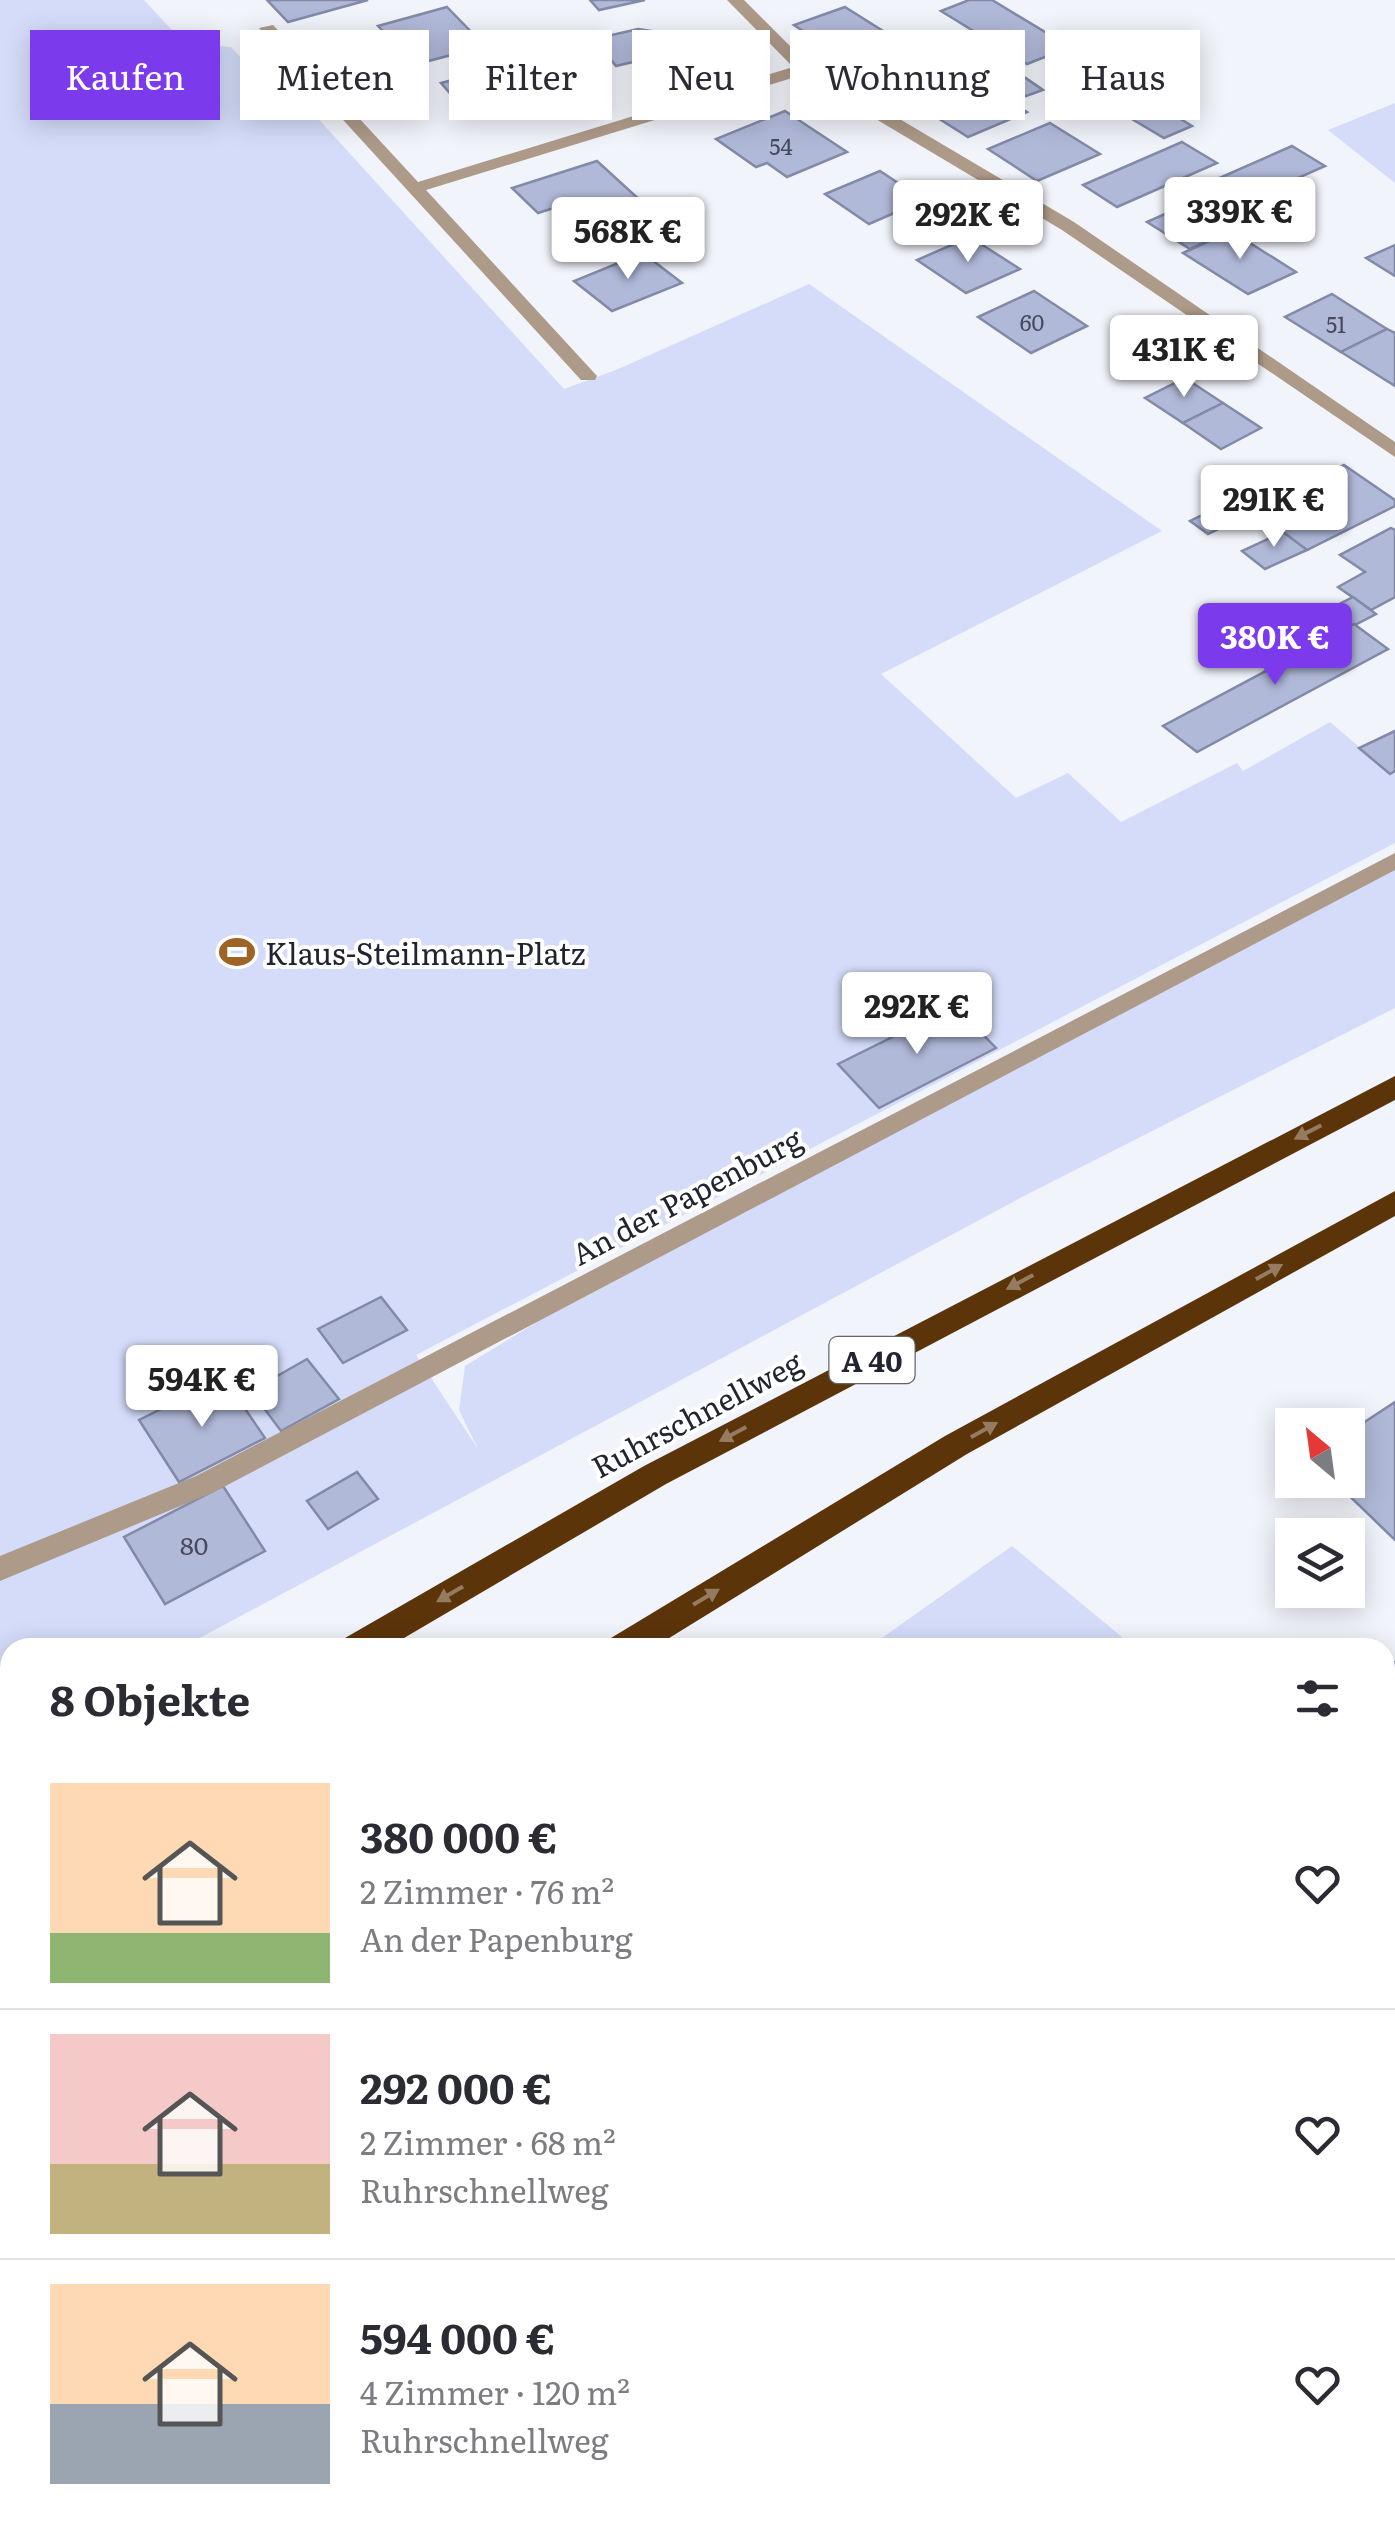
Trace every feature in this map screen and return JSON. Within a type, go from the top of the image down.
[{"type":"highway","name":"Ruhrschnellweg","points":[[374,1638],[654,1475],[1395,1087]]},
{"type":"highway","points":[[638,1638],[956,1445],[1395,1202]]},
{"type":"street","points":[[735,0],[790,55]]},
{"type":"street","points":[[267,28],[588,376]]},
{"type":"street","points":[[416,188],[790,73]]},
{"type":"street","points":[[890,120],[1068,226],[1395,451]]},
{"type":"street","name":"An der Papenburg","points":[[0,1570],[54,1542],[205,1484],[1395,861]]},
{"type":"shaded area","points":[[0,0],[144,0],[172,30],[30,30],[30,120],[220,120],[220,46],[231,47],[240,57],[240,120],[319,120],[564,389],[616,370],[809,284],[1162,531],[881,674],[1016,798],[1068,773],[1121,822],[1237,763],[1243,771],[1330,722],[1390,773],[1395,771],[1395,843],[416,1355],[478,1449],[459,1410],[465,1366],[630,1265],[1395,867],[1395,1008],[1024,1196],[200,1638],[0,1638]]},
{"type":"shaded area","points":[[1395,103],[1395,183],[1328,130]]},
{"type":"shaded area","points":[[1012,1546],[1123,1638],[882,1638]]},
{"type":"building","points":[[267,0],[368,0],[288,22]]},
{"type":"building","points":[[590,0],[645,0],[599,10]]},
{"type":"building","points":[[969,0],[992,0],[1045,32],[1045,57],[1025,63],[1025,30],[972,30],[941,11]]},
{"type":"building","points":[[447,7],[469,30],[449,30],[449,56],[429,61],[429,30],[382,30],[378,26]]},
{"type":"building","points":[[845,7],[881,30],[802,30],[794,25]]},
{"type":"building","points":[[632,30],[632,62],[616,66],[612,61],[612,35]]},
{"type":"building","points":[[1025,78],[1043,90],[1025,95]]},
{"type":"building","points":[[785,111],[790,120],[799,120],[847,152],[787,177],[767,163],[756,167],[716,139]]},
{"type":"building","points":[[941,120],[1008,120],[968,137]]},
{"type":"building","points":[[1134,120],[1182,120],[1192,126],[1164,138]]},
{"type":"building","points":[[1050,123],[1100,154],[1037,181],[988,149]]},
{"type":"building","points":[[1182,142],[1217,163],[1117,207],[1083,185]]},
{"type":"building","points":[[1292,146],[1325,166],[1206,219],[1174,198]]},
{"type":"building","points":[[597,161],[642,202],[600,216],[582,199],[538,213],[512,188]]},
{"type":"building","points":[[880,171],[924,200],[869,224],[825,194]]},
{"type":"building","points":[[1174,210],[1216,237],[1190,249],[1147,222]]},
{"type":"building","points":[[1231,231],[1296,272],[1248,294],[1183,253]]},
{"type":"building","points":[[970,237],[1020,269],[966,293],[917,260]]},
{"type":"building","points":[[1395,245],[1395,276],[1366,258]]},
{"type":"building","points":[[643,253],[682,283],[612,311],[574,281]]},
{"type":"building","points":[[1034,291],[1087,326],[1031,353],[978,317]]},
{"type":"building","points":[[1332,294],[1387,329],[1341,352],[1285,317]]},
{"type":"building","points":[[1387,329],[1395,333],[1395,386],[1341,352]]},
{"type":"building","points":[[1185,378],[1223,403],[1183,423],[1145,398]]},
{"type":"building","points":[[1223,403],[1261,428],[1221,449],[1183,423]]},
{"type":"building","points":[[1344,465],[1395,500],[1395,506],[1307,550],[1274,526],[1322,503],[1299,487]]},
{"type":"building","points":[[1260,487],[1277,500],[1208,534],[1190,521]]},
{"type":"building","points":[[1391,528],[1395,530],[1395,597],[1371,610],[1338,587],[1365,572],[1340,555]]},
{"type":"building","points":[[1283,532],[1307,550],[1265,569],[1242,551]]},
{"type":"building","points":[[1353,597],[1376,614],[1285,661],[1262,644]]},
{"type":"building","points":[[1354,624],[1388,649],[1197,752],[1163,726]]},
{"type":"building","points":[[1395,731],[1395,771],[1390,774],[1359,748]]},
{"type":"building","points":[[955,1006],[996,1048],[879,1108],[838,1064]]},
{"type":"building","points":[[381,1297],[407,1330],[343,1363],[318,1329]]},
{"type":"building","points":[[307,1359],[339,1399],[281,1431],[251,1391]]},
{"type":"building","points":[[224,1378],[265,1438],[179,1482],[139,1420]]},
{"type":"building","points":[[1395,1402],[1395,1540],[1352,1498],[1365,1498],[1365,1422]]},
{"type":"building","points":[[357,1472],[378,1499],[328,1529],[307,1501]]},
{"type":"building","points":[[223,1486],[265,1551],[165,1604],[124,1537]]},
{"type":"place","name":"Klaus-Steilmann-Platz","points":[[237,952]]}]
